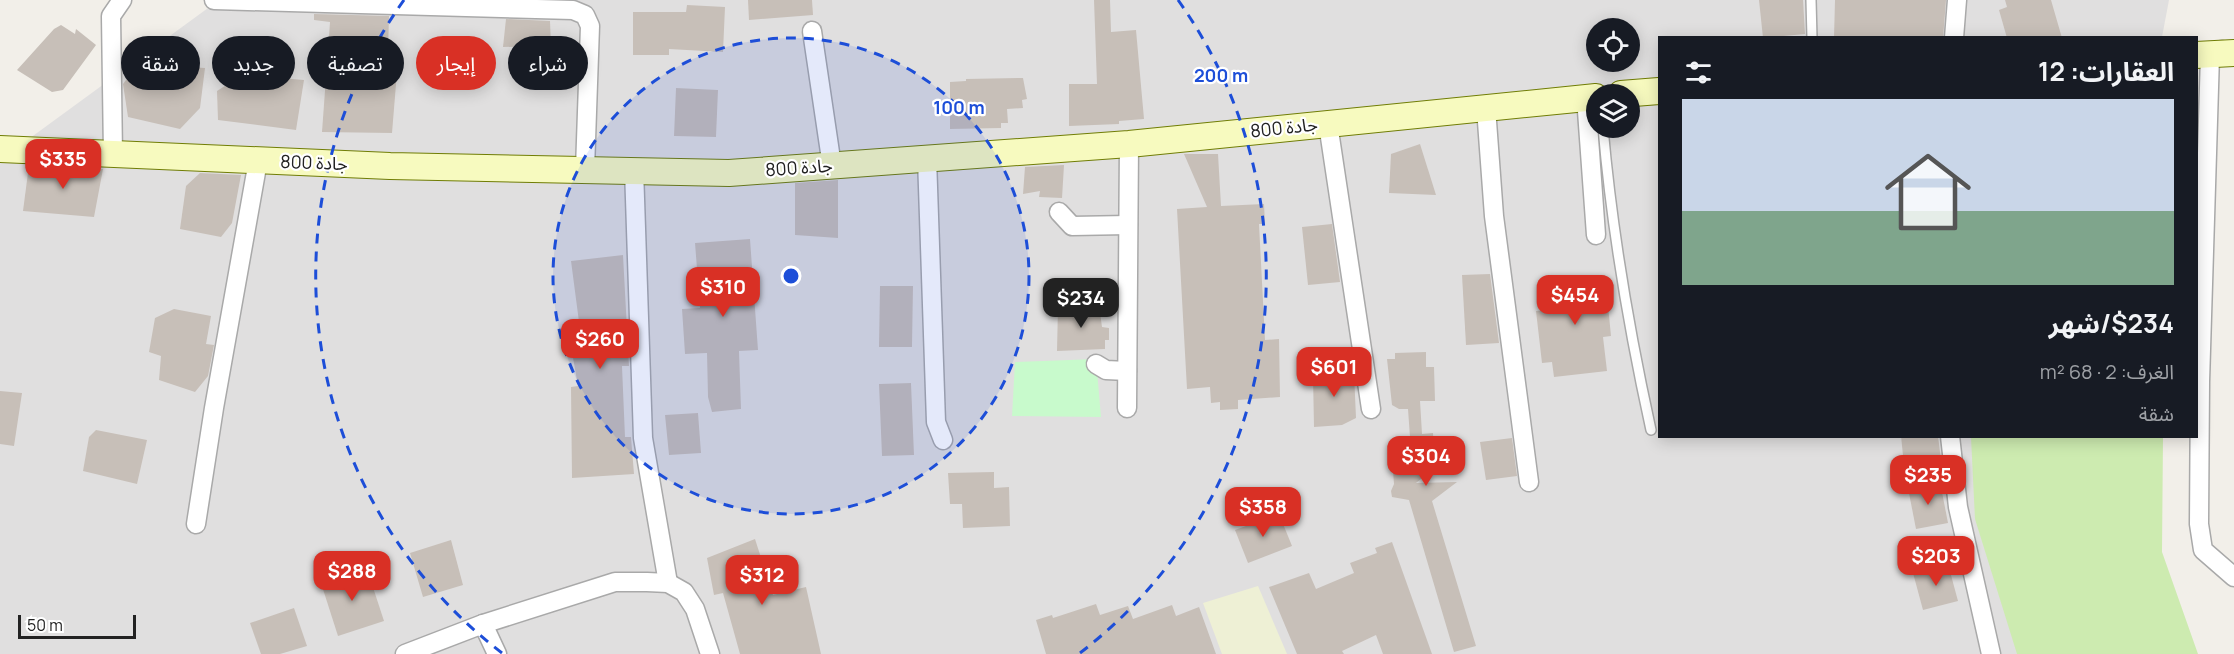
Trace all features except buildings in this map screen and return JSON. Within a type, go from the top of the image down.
[{"type":"main road","points":[[1640,93],[1658,92]]},
{"type":"main road","name":"جادة 800","points":[[0,149],[258,160],[729,173],[1129,144],[1586,98]]},
{"type":"street","points":[[114,155],[111,16],[122,0]]},
{"type":"street","points":[[214,0],[573,10],[585,15],[590,26],[585,169]]},
{"type":"street","points":[[1954,36],[1957,0]]},
{"type":"street","points":[[812,31],[832,166]]},
{"type":"street","points":[[2234,45],[2213,54],[2200,382],[2199,524],[2203,550],[2234,577]]},
{"type":"street","points":[[1486,108],[1494,216],[1529,482]]},
{"type":"street","points":[[1328,124],[1371,409]]},
{"type":"street","points":[[1592,138],[1596,235]]},
{"type":"street","points":[[1127,408],[1129,144]]},
{"type":"street","points":[[927,158],[936,422],[943,440]]},
{"type":"street","points":[[196,524],[258,160]]},
{"type":"street","points":[[634,169],[643,438],[668,583]]},
{"type":"street","points":[[1059,212],[1072,226],[1128,225]]},
{"type":"street","points":[[1096,364],[1106,370],[1127,371]]},
{"type":"street","points":[[1950,438],[1958,507],[1991,654]]},
{"type":"street","points":[[405,654],[483,624],[615,582],[668,583],[684,592],[695,609],[710,654]]},
{"type":"street","points":[[483,624],[497,654]]},
{"type":"lane","points":[[1811,0],[1812,36]]},
{"type":"lane","points":[[1604,138],[1610,207],[1627,319],[1651,430]]},
{"type":"shaded area","points":[[219,0],[2169,0],[2162,36],[1658,36],[1658,438],[2092,438],[2034,654],[0,654],[0,160],[121,72],[121,90],[200,90],[200,36],[170,36]]},
{"type":"green space","points":[[1096,359],[1101,417],[1012,416],[1015,362]]},
{"type":"green space","points":[[1971,438],[2163,438],[2162,552],[2198,654],[2017,654],[1975,519]]},
{"type":"green space","points":[[1258,586],[1287,654],[1222,654],[1203,603]]}]
